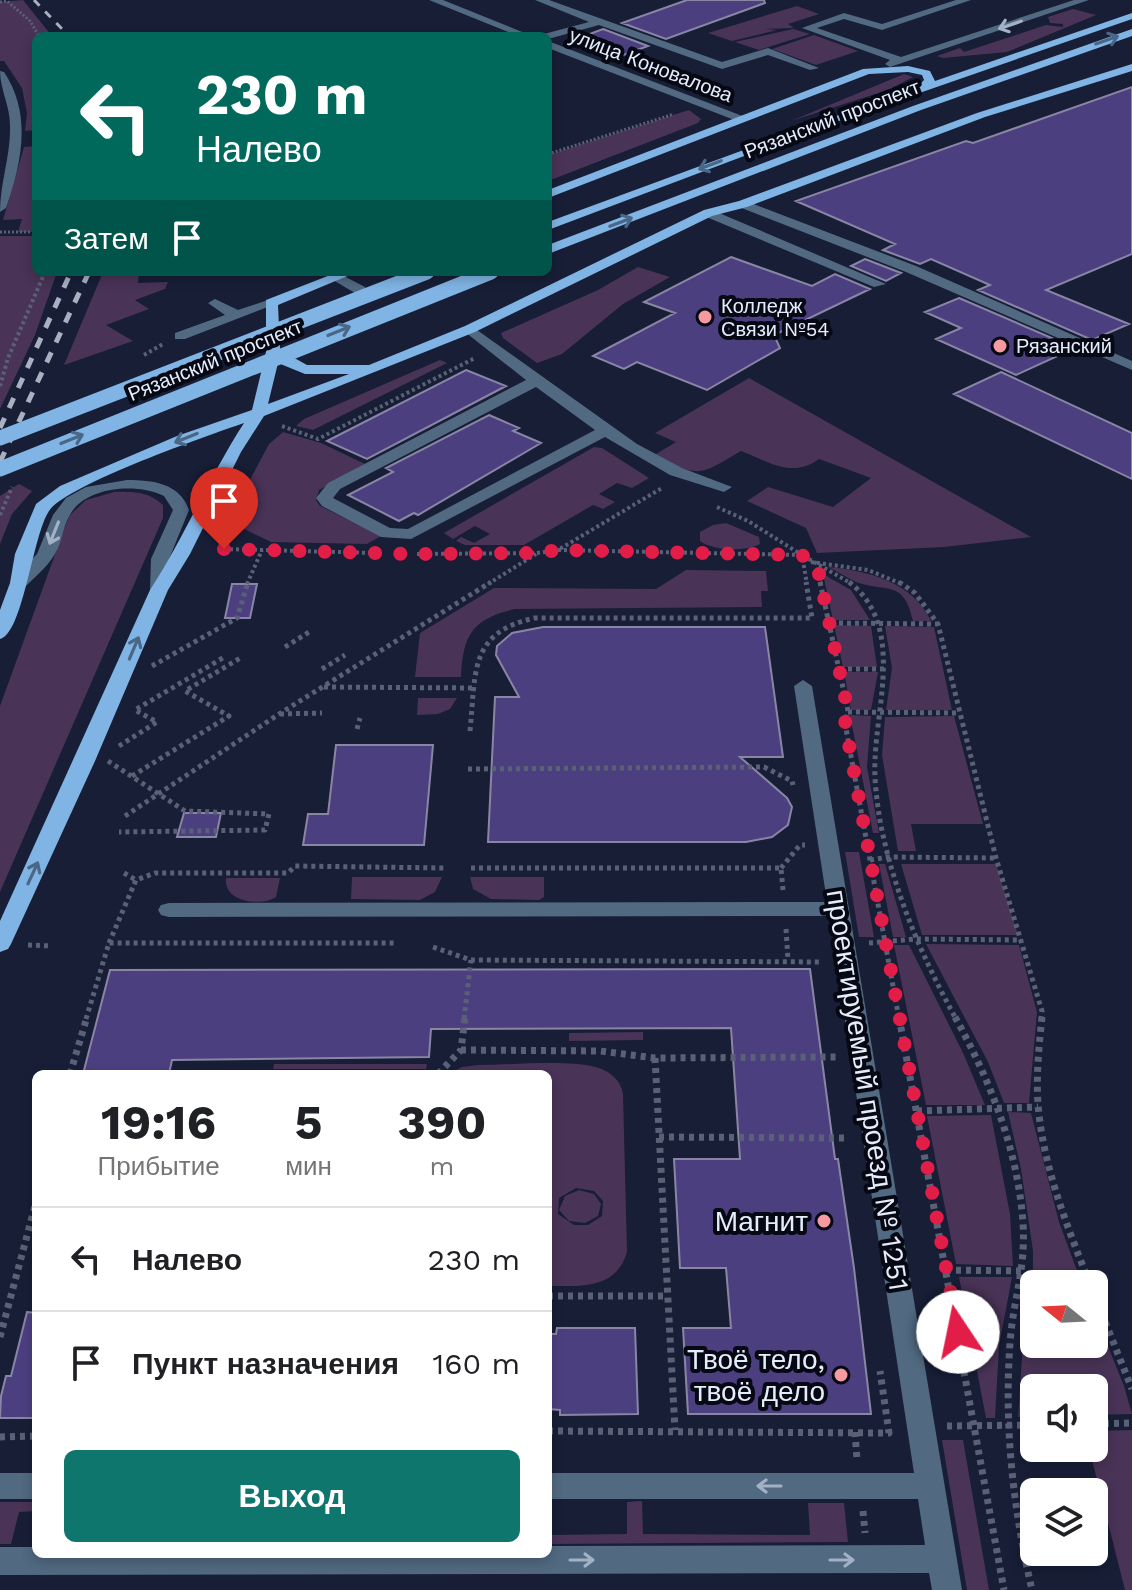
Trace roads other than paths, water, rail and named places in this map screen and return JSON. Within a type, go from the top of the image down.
[{"type":"main road","name":"Рязанский проспект","points":[[552,224],[809,128],[1132,16]]},
{"type":"main road","name":"Рязанский проспект","points":[[552,248],[917,108],[1132,32]]},
{"type":"main road","points":[[552,192],[884,65]]},
{"type":"main road","points":[[0,634],[19,583],[23,554],[42,507],[52,497],[170,445],[309,395],[470,329],[708,213],[743,204],[981,115],[1132,67]]},
{"type":"main road","points":[[867,71],[908,69],[926,73],[930,80],[919,92]]},
{"type":"main road","points":[[917,108],[1057,93]]},
{"type":"main road","points":[[981,115],[989,104],[984,99]]},
{"type":"main road","points":[[9,944],[159,590],[182,554],[233,452],[259,411],[273,352],[271,303],[339,276]]},
{"type":"main road","name":"Рязанский проспект","points":[[0,438],[417,276]]},
{"type":"main road","name":"Рязанский проспект","points":[[0,469],[481,276]]},
{"type":"main road","points":[[273,352],[289,365],[313,372],[381,367]]},
{"type":"street","points":[[434,0],[517,32]]},
{"type":"street","points":[[540,0],[722,66],[768,51],[814,68]]},
{"type":"street","points":[[902,61],[807,28],[844,16],[882,27],[966,0]]},
{"type":"street","points":[[884,65],[1084,0]]},
{"type":"street","points":[[552,35],[600,22]]},
{"type":"street","name":"улица Коновалова","points":[[552,46],[741,119]]},
{"type":"street","points":[[0,74],[17,112],[7,147],[0,208]]},
{"type":"street","points":[[0,102],[15,105]]},
{"type":"street","points":[[743,204],[911,269],[1132,366]]},
{"type":"street","points":[[708,213],[879,284]]},
{"type":"street","points":[[346,276],[360,290]]},
{"type":"street","points":[[215,303],[236,315]]},
{"type":"street","points":[[180,336],[271,303]]},
{"type":"street","points":[[470,329],[605,431],[679,474],[724,487]]},
{"type":"street","points":[[536,381],[334,486],[324,498],[328,503],[387,533],[411,534],[605,431]]},
{"type":"street","points":[[19,583],[45,555],[69,505],[92,490],[133,485],[173,494],[181,510],[160,559],[159,590]]},
{"type":"street","name":"проектируемый проезд № 1251","points":[[803,686],[947,1590]]},
{"type":"street","points":[[169,910],[838,909]]},
{"type":"street","points":[[0,1486],[32,1486]]},
{"type":"street","points":[[552,1486],[931,1486]]},
{"type":"street","points":[[0,1561],[942,1559]]},
{"type":"railway","points":[[34,0],[65,32]]},
{"type":"railway","points":[[0,428],[69,276]]},
{"type":"railway","points":[[0,462],[87,276]]},
{"type":"place","name":"Колледж Связи №54","points":[[705,317]]},
{"type":"place","name":"Рязанский","points":[[1000,346]]},
{"type":"place","name":"Магнит","points":[[824,1221]]},
{"type":"place","name":"Твоё тело, твоё дело","points":[[841,1375]]}]
